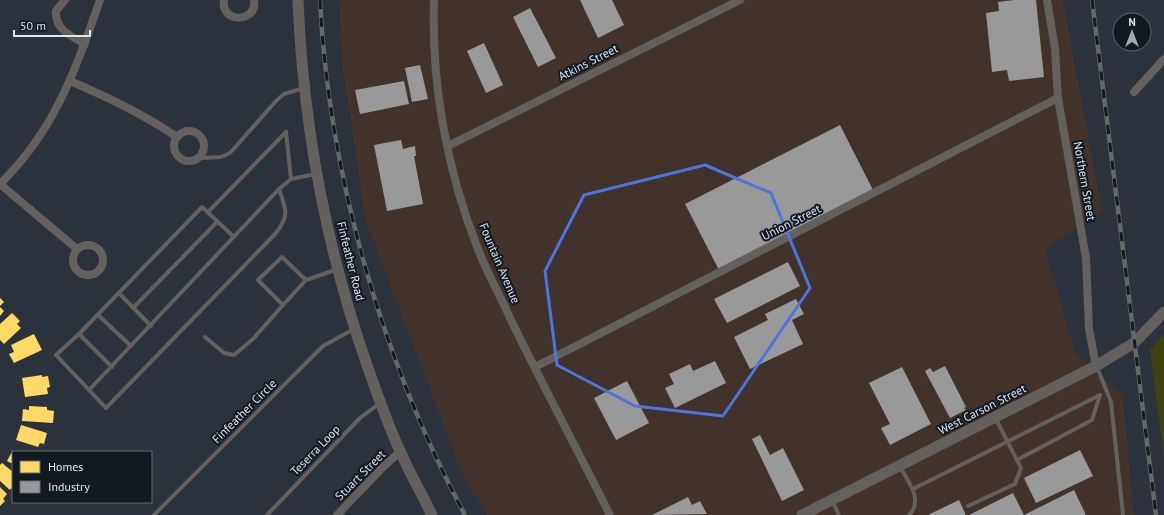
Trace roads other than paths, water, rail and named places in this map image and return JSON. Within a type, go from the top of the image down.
[{"type":"street","points":[[65,0],[56,11],[58,25],[65,32],[85,44]]},
{"type":"street","points":[[77,250],[0,184],[17,168],[42,136],[54,115],[85,44],[100,0]]},
{"type":"street","points":[[224,0],[226,12],[230,16],[239,19],[248,16],[251,12],[254,0]]},
{"type":"street","name":"Finfeather Road","points":[[298,0],[300,60],[304,88],[330,237],[338,268],[354,328],[380,403],[400,452],[432,515]]},
{"type":"street","name":"Fountain Avenue","points":[[434,0],[434,56],[438,91],[448,146],[461,198],[478,250],[610,515]]},
{"type":"street","name":"Atkins Street","points":[[448,146],[740,0]]},
{"type":"street","name":"Northern Street","points":[[1047,0],[1055,48],[1058,98],[1086,258],[1089,329],[1096,366]]},
{"type":"street","points":[[1134,92],[1164,59]]},
{"type":"street","points":[[70,81],[147,117],[176,138]]},
{"type":"street","name":"Union Street","points":[[535,367],[1058,98]]},
{"type":"street","points":[[190,131],[199,136],[204,145],[202,154],[199,158],[185,161],[177,156],[174,147],[176,138],[185,132],[190,131]]},
{"type":"street","name":"West Carson Street","points":[[802,515],[1096,366],[1134,343],[1164,312]]},
{"type":"street","name":"Stuart Street","points":[[337,515],[384,466],[400,452]]},
{"type":"lane","points":[[199,158],[221,157],[230,153],[276,101],[284,94],[304,88]]},
{"type":"lane","points":[[208,212],[286,132],[291,179]]},
{"type":"lane","points":[[89,390],[280,189],[291,179],[318,173]]},
{"type":"lane","points":[[234,237],[202,207],[98,315],[56,355],[106,408],[276,233],[285,221],[285,208],[280,189]]},
{"type":"lane","points":[[133,308],[217,222]]},
{"type":"lane","points":[[283,305],[258,280],[282,257],[306,280]]},
{"type":"lane","points":[[206,337],[224,353],[234,355],[253,338],[306,280],[338,268]]},
{"type":"lane","points":[[119,293],[151,326]]},
{"type":"lane","points":[[98,315],[131,346]]},
{"type":"lane","name":"Finfeather Circle","points":[[154,515],[323,346],[354,328]]},
{"type":"lane","points":[[79,334],[112,366]]},
{"type":"lane","points":[[1096,366],[1111,402],[1123,515]]},
{"type":"lane","points":[[913,489],[1108,392]]},
{"type":"lane","points":[[1017,460],[1092,420],[1100,395]]},
{"type":"lane","name":"Teserra Loop","points":[[267,515],[360,418],[380,403]]},
{"type":"lane","points":[[968,506],[1015,484],[1021,468],[995,417]]},
{"type":"lane","points":[[899,466],[913,489],[916,497],[915,505],[909,515]]},
{"type":"lane","points":[[832,500],[839,515]]},
{"type":"railway","points":[[320,0],[325,66],[335,133],[348,199],[365,265],[385,330],[409,394],[435,456],[465,515]]},
{"type":"railway","points":[[1092,0],[1156,515]]}]
